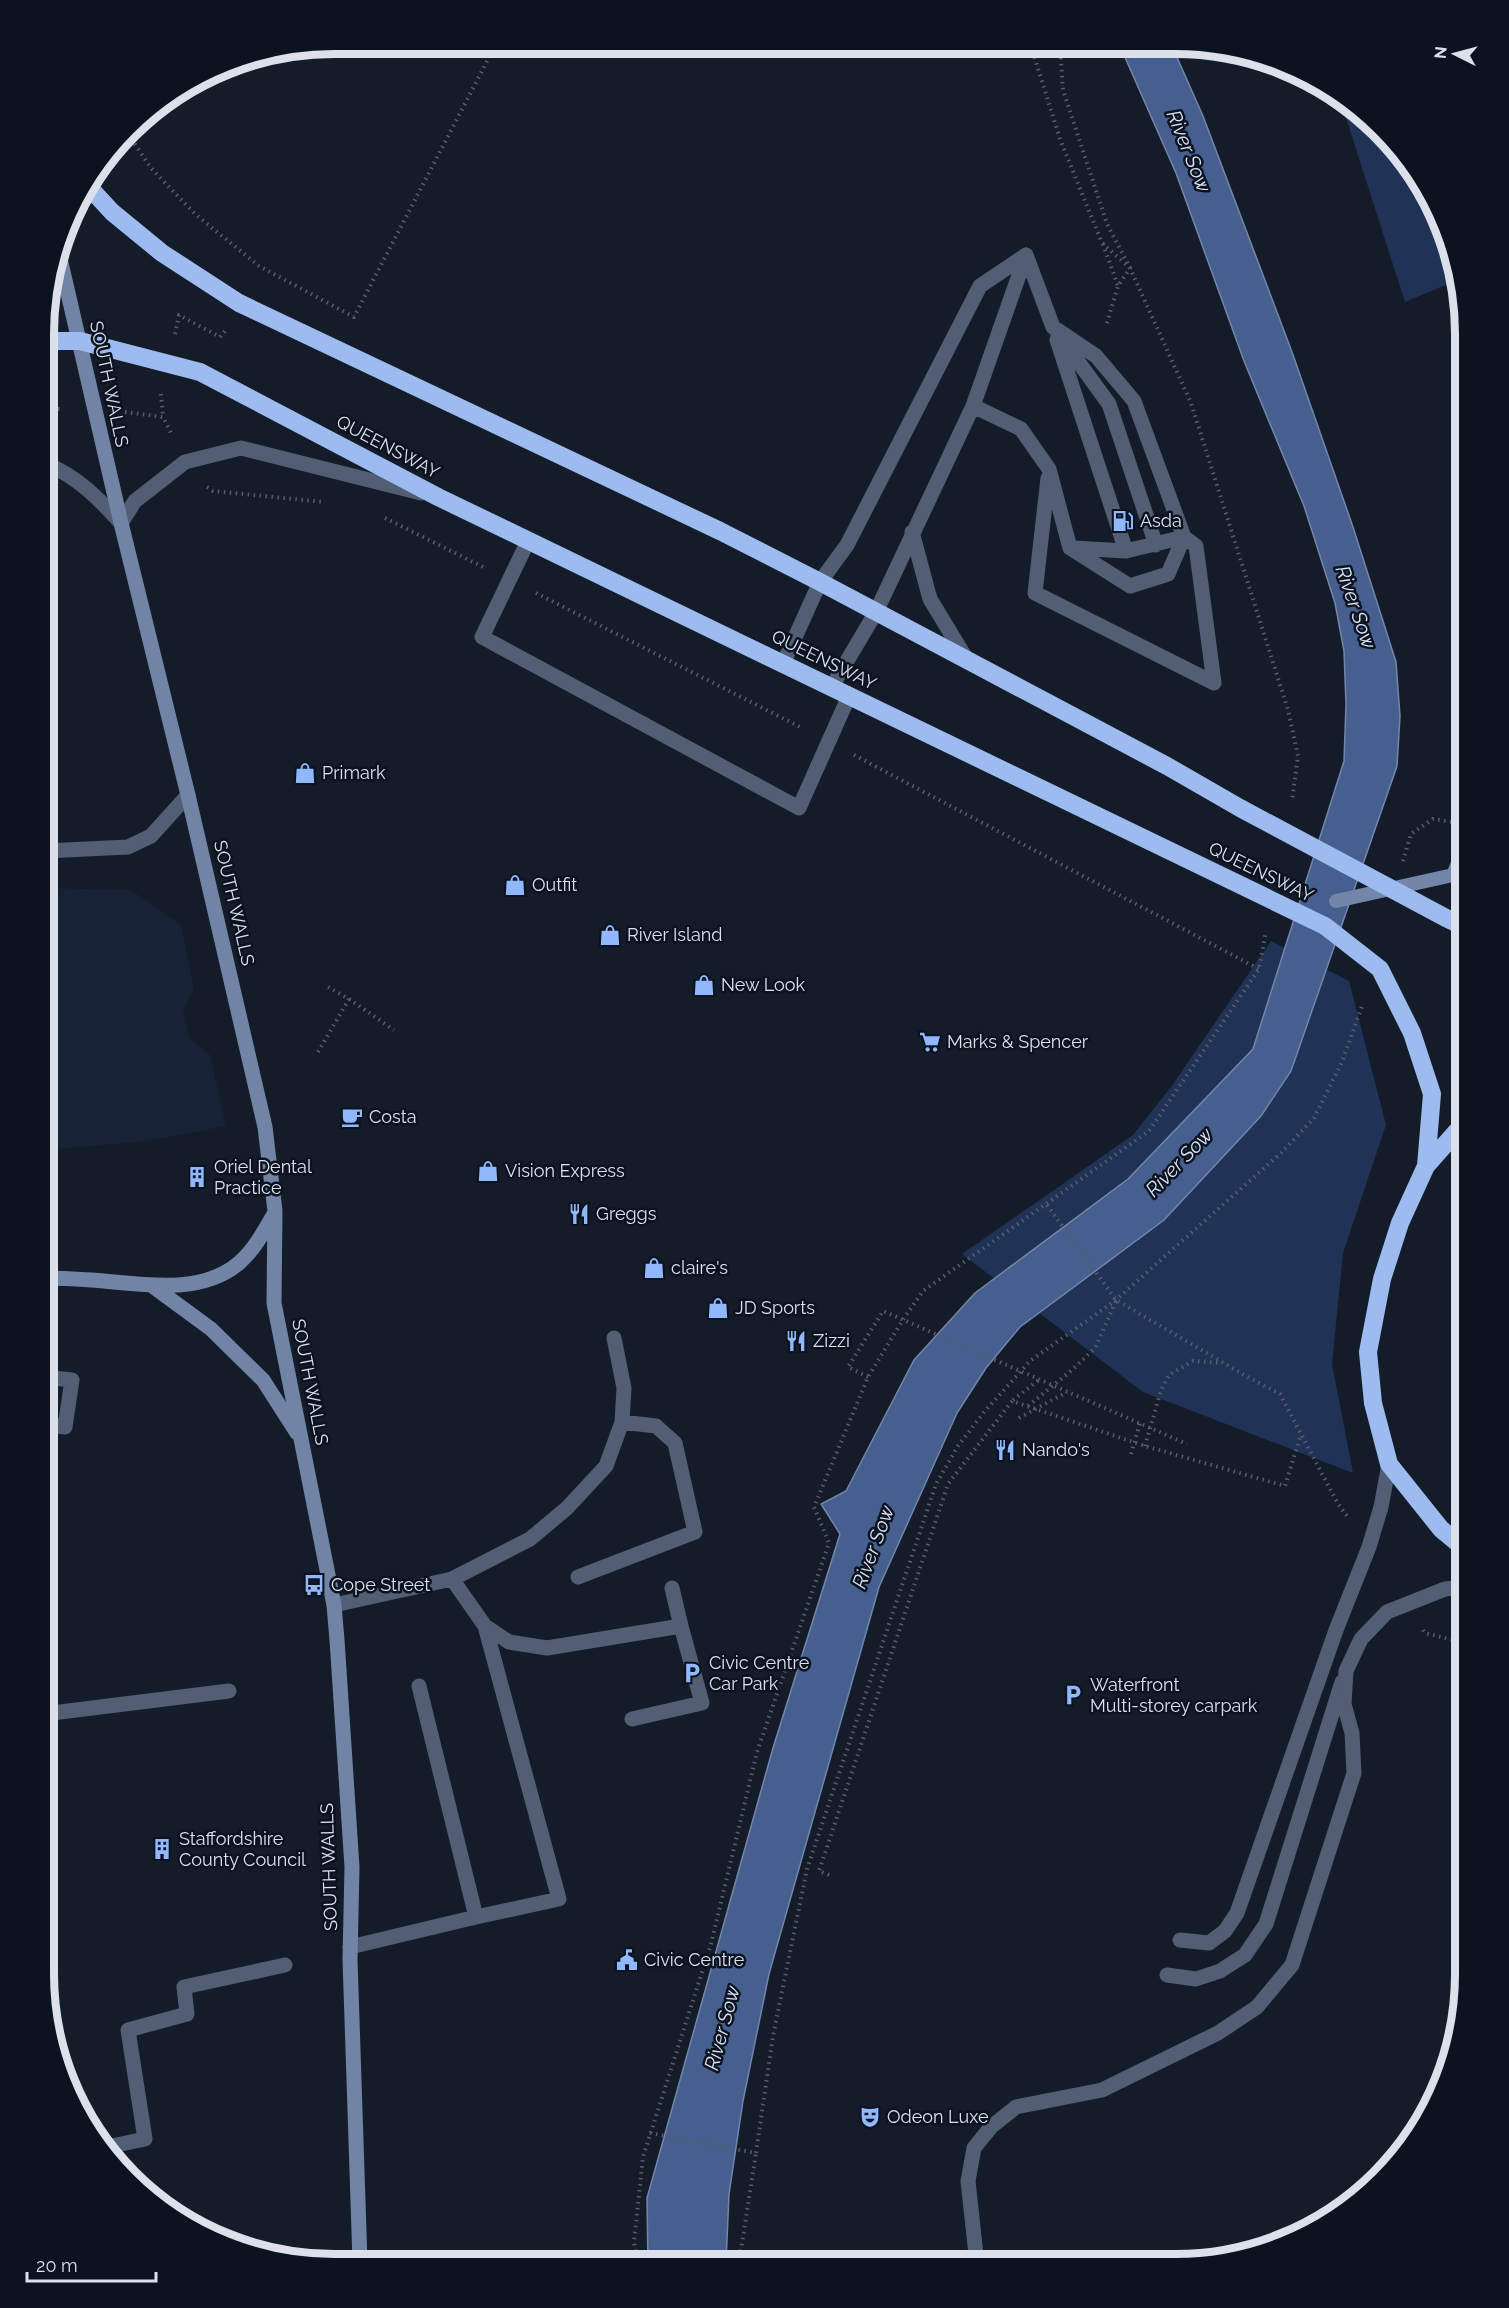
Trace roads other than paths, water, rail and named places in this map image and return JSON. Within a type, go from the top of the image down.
[{"type":"highway","points":[[93,192],[112,212],[162,254],[240,303],[720,531],[1167,766],[1240,808],[1455,922]]},
{"type":"highway","name":"QUEENSWAY","points":[[54,341],[80,341],[200,372],[438,497],[1325,926],[1380,969],[1412,1033],[1432,1094],[1426,1166]]},
{"type":"highway","points":[[1455,1133],[1426,1166],[1400,1223],[1382,1280],[1368,1352],[1373,1403],[1389,1464],[1441,1529],[1455,1541]]},
{"type":"street","points":[[1026,255],[1053,327],[1126,551]]},
{"type":"street","points":[[831,688],[876,612],[973,406],[1026,255]]},
{"type":"street","points":[[783,664],[820,582],[847,545],[980,286],[1026,255]]},
{"type":"street","name":"SOUTH WALLS","points":[[62,268],[121,523],[189,795],[265,1127],[275,1211],[274,1303],[334,1605],[352,1867],[350,1947],[360,2254]]},
{"type":"street","points":[[1049,469],[1035,593],[1214,683],[1196,546],[1184,537],[1134,401],[1096,356],[1053,327]]},
{"type":"street","points":[[1053,327],[1109,404],[1156,544]]},
{"type":"street","points":[[973,406],[1021,429],[1049,469],[1070,548],[1130,586],[1168,574],[1184,537]]},
{"type":"street","points":[[54,469],[94,494],[121,523],[135,501],[185,462],[241,448],[438,497]]},
{"type":"street","points":[[912,532],[930,599],[967,660]]},
{"type":"street","points":[[1070,548],[1126,551],[1184,537]]},
{"type":"street","points":[[528,541],[482,637],[799,808],[849,696]]},
{"type":"street","points":[[54,851],[128,847],[151,836],[189,795]]},
{"type":"street","points":[[54,1279],[151,1285],[184,1284],[217,1276],[238,1263],[253,1247],[275,1211]]},
{"type":"street","points":[[151,1285],[211,1329],[263,1380],[302,1440]]},
{"type":"street","points":[[334,1605],[452,1579],[530,1539],[567,1508],[606,1466],[622,1422],[624,1388],[614,1338]]},
{"type":"street","points":[[54,1378],[72,1380],[65,1427],[54,1425]]},
{"type":"street","points":[[578,1577],[695,1532],[675,1443],[656,1426],[622,1422]]},
{"type":"street","points":[[1180,1940],[1209,1943],[1225,1931],[1237,1913],[1336,1630],[1369,1548],[1381,1508],[1389,1464]]},
{"type":"street","points":[[350,1947],[559,1899],[484,1626],[452,1579]]},
{"type":"street","points":[[632,1719],[702,1703],[672,1588]]},
{"type":"street","points":[[1167,1976],[1196,1979],[1220,1971],[1245,1955],[1266,1924],[1346,1671],[1362,1639],[1387,1612],[1445,1589],[1455,1588]]},
{"type":"street","points":[[484,1626],[509,1642],[547,1648],[681,1626]]},
{"type":"street","points":[[976,2254],[968,2181],[974,2148],[991,2127],[1016,2107],[1101,2090],[1218,2033],[1257,2007],[1292,1965],[1354,1773],[1352,1733],[1344,1704],[1346,1671]]},
{"type":"street","points":[[419,1686],[476,1917]]},
{"type":"street","points":[[54,1713],[229,1691]]},
{"type":"street","points":[[113,2146],[145,2139],[128,2030],[188,2014],[184,1987],[285,1965]]},
{"type":"water","name":"River Sow","points":[[1124,54],[1176,54],[1203,116],[1292,352],[1353,527],[1396,662],[1400,716],[1397,766],[1291,1071],[1261,1116],[1164,1220],[1020,1327],[986,1368],[957,1413],[879,1587],[769,1974],[743,2101],[729,2194],[726,2254],[648,2254],[647,2198],[773,1748],[840,1534],[821,1504],[846,1491],[914,1360],[975,1293],[1128,1179],[1253,1049],[1344,761],[1346,704],[1344,651],[1335,603],[1304,506],[1244,361],[1176,173]]},
{"type":"waterway","points":[[1336,901],[1453,875],[1455,870]]},
{"type":"place","name":"Asda","points":[[1123,521]]},
{"type":"place","name":"Primark","points":[[305,773]]},
{"type":"place","name":"Outfit","points":[[515,885]]},
{"type":"place","name":"River Island","points":[[610,935]]},
{"type":"place","name":"New Look","points":[[704,985]]},
{"type":"place","name":"Marks & Spencer","points":[[930,1042]]},
{"type":"place","name":"Costa","points":[[352,1117]]},
{"type":"place","name":"Vision Express","points":[[488,1171]]},
{"type":"place","name":"Oriel Dental Practice","points":[[197,1177]]},
{"type":"place","name":"Greggs","points":[[579,1214]]},
{"type":"place","name":"claire's","points":[[654,1268]]},
{"type":"place","name":"JD Sports","points":[[718,1308]]},
{"type":"place","name":"Zizzi","points":[[796,1341]]},
{"type":"place","name":"Nando's","points":[[1005,1450]]},
{"type":"place","name":"Cope Street","points":[[314,1585]]},
{"type":"place","name":"Civic Centre Car Park","points":[[692,1673]]},
{"type":"place","name":"Waterfront Multi-storey carpark","points":[[1073,1695]]},
{"type":"place","name":"Staffordshire County Council","points":[[162,1849]]},
{"type":"place","name":"Civic Centre","points":[[627,1960]]},
{"type":"place","name":"Odeon Luxe","points":[[870,2117]]}]
